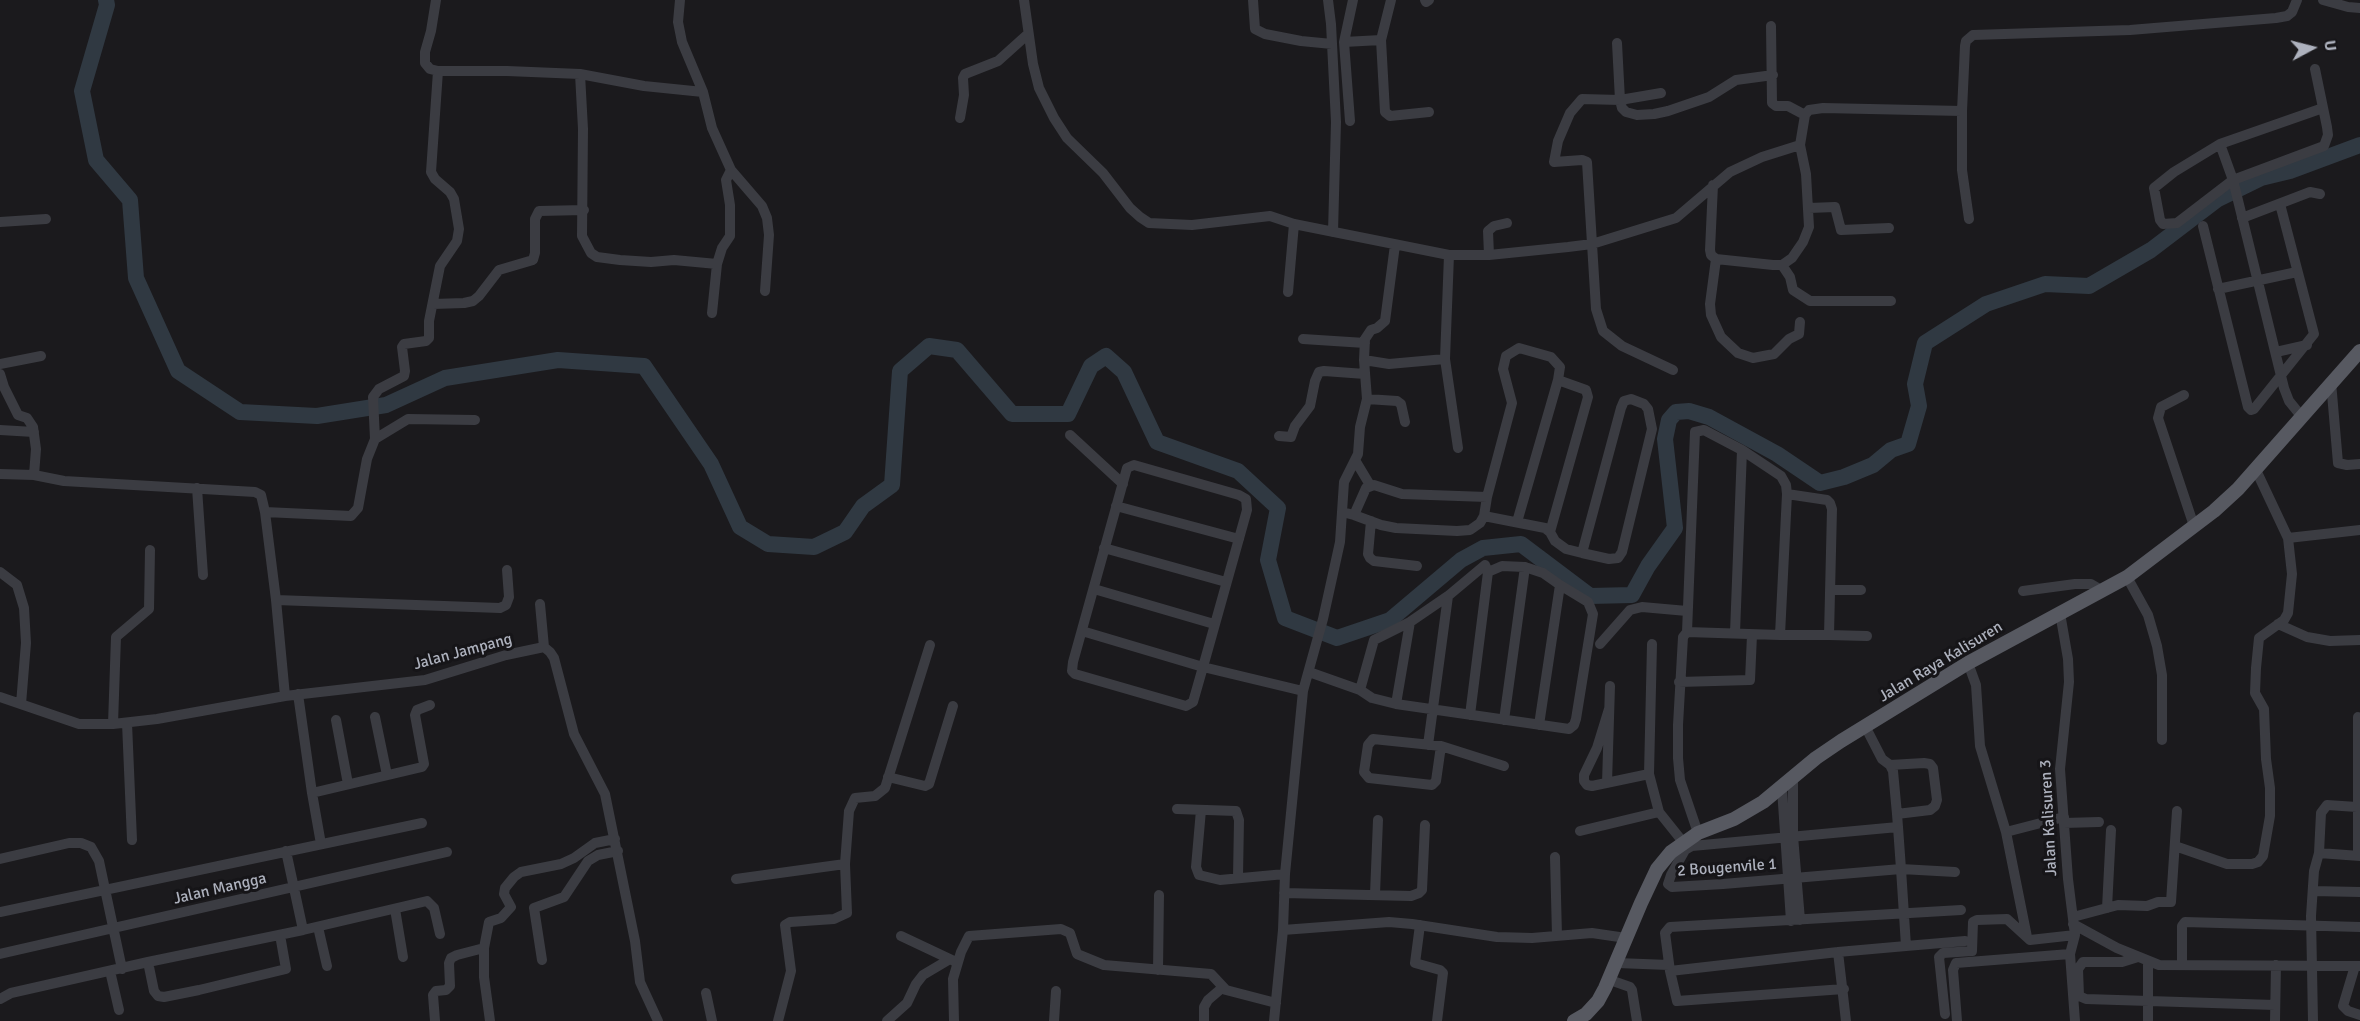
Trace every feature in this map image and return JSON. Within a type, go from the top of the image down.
[{"type":"main road","name":"Jalan Raya Kalisuren","points":[[1574,1021],[1586,1014],[1598,1001],[1610,980],[1657,869],[1671,852],[1698,832],[1734,819],[1787,784],[1816,758],[1968,663],[2127,577],[2222,504],[2360,351]]},
{"type":"street","points":[[436,0],[425,59],[427,67],[438,71],[580,74],[644,86],[703,92]]},
{"type":"street","points":[[680,0],[678,22],[682,42],[703,92],[712,128],[731,170],[762,206],[767,218],[769,235],[765,291]]},
{"type":"street","points":[[1024,0],[1039,88],[1054,118],[1067,138],[1103,173],[1140,218],[1149,223],[1183,225],[1270,216],[1294,224],[1449,255],[1489,255],[1592,243],[1676,218],[1730,172],[1762,157],[1800,145]]},
{"type":"street","points":[[1253,0],[1255,29],[1265,34],[1332,44]]},
{"type":"street","points":[[1328,0],[1336,122],[1333,232]]},
{"type":"street","points":[[1350,121],[1344,42],[1353,0]]},
{"type":"street","points":[[1391,0],[1381,40],[1385,112],[1387,115],[1429,112]]},
{"type":"street","points":[[1969,219],[1962,170],[1962,111],[1965,46],[1966,41],[1973,35],[2130,30],[2276,18],[2292,12],[2297,0]]},
{"type":"street","points":[[2323,0],[2360,8]]},
{"type":"street","points":[[1771,26],[1773,106],[1788,106],[1805,115]]},
{"type":"street","points":[[960,118],[965,74],[998,61],[1028,34]]},
{"type":"street","points":[[1344,42],[1381,40]]},
{"type":"street","points":[[1617,43],[1622,108],[1626,112],[1637,115],[1668,111],[1709,97],[1736,80],[1773,75]]},
{"type":"street","points":[[2315,69],[2323,108],[2328,135],[2324,146],[2234,183],[2178,223],[2163,224],[2160,220],[2154,194],[2156,185],[2220,144],[2323,108]]},
{"type":"street","points":[[265,512],[348,517],[354,515],[358,508],[367,459],[375,435],[374,397],[379,389],[404,376],[402,347],[404,344],[426,341],[429,338],[429,321],[440,266],[457,242],[459,229],[454,199],[431,172],[438,71]]},
{"type":"street","points":[[580,74],[584,129],[582,237],[586,246],[597,256],[651,262],[674,260],[717,264]]},
{"type":"street","points":[[1661,93],[1620,100],[1595,98],[1579,100],[1565,123],[1553,160],[1555,163],[1582,160],[1587,162],[1596,309],[1604,332],[1622,346],[1673,370]]},
{"type":"street","points":[[1713,185],[1710,250],[1712,255],[1716,259],[1782,265],[1792,258],[1803,242],[1809,227],[1806,174],[1800,145],[1802,125],[1809,110],[1823,108],[1962,111]]},
{"type":"street","points":[[2220,144],[2238,197],[2281,376],[2289,401],[2302,417]]},
{"type":"street","points":[[712,313],[717,264],[722,248],[730,236],[730,205],[726,180],[731,170]]},
{"type":"street","points":[[2242,218],[2310,192],[2320,194]]},
{"type":"street","points":[[2203,226],[2248,407],[2251,410],[2307,345],[2313,337],[2314,330],[2280,204]]},
{"type":"street","points":[[1809,208],[1835,207],[1841,230],[1889,228]]},
{"type":"street","points":[[433,304],[458,304],[473,301],[499,270],[533,261],[535,219],[539,211],[584,210]]},
{"type":"street","points":[[0,222],[46,219]]},
{"type":"street","points":[[1489,255],[1488,231],[1494,226],[1507,223]]},
{"type":"street","points":[[1288,292],[1294,224]]},
{"type":"street","points":[[1274,1021],[1283,930],[1285,874],[1303,692],[1323,619],[1341,533],[1344,482],[1347,471],[1355,460],[1367,399],[1365,343],[1367,334],[1386,321],[1395,245]]},
{"type":"street","points":[[1449,255],[1445,359],[1458,448]]},
{"type":"street","points":[[1716,259],[1710,304],[1711,315],[1721,337],[1738,353],[1753,358],[1774,354],[1789,339],[1799,334],[1800,322]]},
{"type":"street","points":[[1782,265],[1790,277],[1793,290],[1810,301],[1891,301]]},
{"type":"street","points":[[2218,289],[2297,272]]},
{"type":"street","points":[[1303,339],[1365,343]]},
{"type":"street","points":[[2276,352],[2307,345]]},
{"type":"street","points":[[1342,512],[1396,528],[1470,530],[1480,523],[1484,516],[1512,404],[1503,369],[1506,356],[1512,350],[1519,348],[1551,357],[1560,367],[1517,522]]},
{"type":"street","points":[[0,364],[41,356]]},
{"type":"street","points":[[1364,360],[1389,364],[1445,359]]},
{"type":"street","points":[[1279,436],[1291,437],[1295,426],[1310,406],[1319,372],[1365,374]]},
{"type":"street","points":[[0,374],[18,415],[29,420],[34,432],[36,449],[34,475]]},
{"type":"street","points":[[1550,532],[1588,397],[1586,390],[1558,380]]},
{"type":"street","points":[[2331,382],[2338,463],[2360,464]]},
{"type":"street","points":[[2184,395],[2161,408],[2158,411],[2158,418],[2194,526]]},
{"type":"street","points":[[1367,399],[1397,401],[1401,404],[1405,422]]},
{"type":"street","points":[[1484,516],[1545,528],[1560,546],[1582,553],[1618,558],[1622,552],[1652,429],[1648,409],[1644,404],[1631,399],[1624,401],[1582,553]]},
{"type":"street","points":[[375,435],[408,419],[475,420]]},
{"type":"street","points":[[0,430],[34,432]]},
{"type":"street","points":[[1698,832],[1680,780],[1678,724],[1683,637],[1687,632],[1695,432],[1704,430],[1742,450],[1781,476],[1786,485],[1780,635]]},
{"type":"street","points":[[1070,435],[1123,484]]},
{"type":"street","points":[[1735,633],[1742,450]]},
{"type":"street","points":[[1355,460],[1370,485],[1410,494],[1487,497]]},
{"type":"street","points":[[1134,465],[1244,497],[1247,510],[1239,539],[1193,702],[1186,706],[1072,671],[1123,484],[1127,468],[1134,465]]},
{"type":"street","points":[[2175,846],[2228,864],[2252,864],[2261,860],[2270,816],[2270,789],[2264,709],[2255,693],[2259,638],[2284,620],[2288,613],[2292,574],[2288,538],[2255,468]]},
{"type":"street","points":[[0,474],[34,475],[64,481],[197,488],[258,494],[262,499],[265,512],[285,696]]},
{"type":"street","points":[[1354,515],[1363,492],[1370,485]]},
{"type":"street","points":[[197,488],[203,575]]},
{"type":"street","points":[[1787,494],[1827,500],[1832,509],[1829,635]]},
{"type":"street","points":[[1116,506],[1239,539]]},
{"type":"street","points":[[1371,521],[1368,554],[1370,558],[1374,561],[1417,566]]},
{"type":"street","points":[[2288,538],[2360,530]]},
{"type":"street","points":[[1104,548],[1226,582]]},
{"type":"street","points":[[113,724],[116,641],[118,634],[149,609],[150,550]]},
{"type":"street","points":[[1360,690],[1374,640],[1410,622],[1448,596],[1483,565],[1487,566],[1488,572],[1470,715]]},
{"type":"street","points":[[1309,672],[1360,690],[1372,698],[1396,704],[1569,729],[1574,725],[1593,614],[1588,602],[1544,573],[1525,567],[1502,566],[1488,572]]},
{"type":"street","points":[[1503,720],[1525,567]]},
{"type":"street","points":[[276,600],[500,608],[506,605],[509,597],[507,570]]},
{"type":"street","points":[[0,572],[17,585],[24,608],[27,644],[21,704]]},
{"type":"street","points":[[2127,577],[2148,615],[2157,646],[2162,675],[2162,740]]},
{"type":"street","points":[[2023,591],[2091,584],[2103,591]]},
{"type":"street","points":[[1539,725],[1560,585]]},
{"type":"street","points":[[1094,589],[1214,624]]},
{"type":"street","points":[[1830,590],[1861,590]]},
{"type":"street","points":[[1428,745],[1448,596]]},
{"type":"street","points":[[540,604],[544,647],[554,658],[574,734],[605,794],[635,941],[640,982],[654,1020]]},
{"type":"street","points":[[1600,644],[1630,610],[1642,607],[1687,611]]},
{"type":"street","name":"Jalan Kalisuren 3","points":[[2060,613],[2068,659],[2069,682],[2061,748],[2064,820],[2073,925],[2070,954],[2075,1021]]},
{"type":"street","points":[[1396,704],[1410,622]]},
{"type":"street","points":[[2278,624],[2307,637],[2360,640]]},
{"type":"street","points":[[1082,631],[1203,667],[1303,692]]},
{"type":"street","points":[[1687,632],[1867,636]]},
{"type":"street","points":[[1679,682],[1750,680],[1752,635]]},
{"type":"street","points":[[1652,644],[1649,774],[1659,812],[1683,842]]},
{"type":"street","points":[[778,1021],[791,971],[785,925],[790,922],[834,919],[846,915],[848,907],[844,864],[847,822],[851,803],[859,796],[874,796],[881,793],[930,645]]},
{"type":"street","name":"Jalan Jampang","points":[[0,697],[79,724],[127,723],[298,694],[425,680],[506,655],[544,647]]},
{"type":"street","points":[[1968,663],[1976,685],[1980,746],[2006,832],[2027,938]]},
{"type":"street","points":[[1607,783],[1610,687]]},
{"type":"street","points":[[298,694],[321,844]]},
{"type":"street","points":[[312,793],[418,770],[424,766],[415,715],[417,710],[430,705]]},
{"type":"street","points":[[888,777],[925,786],[930,784],[953,706]]},
{"type":"street","points":[[1609,709],[1593,758],[1584,775],[1587,785],[1649,774]]},
{"type":"street","points":[[375,717],[387,775]]},
{"type":"street","points":[[2319,853],[2359,856],[2358,717]]},
{"type":"street","points":[[336,720],[348,784]]},
{"type":"street","points":[[127,723],[132,840]]},
{"type":"street","points":[[1865,726],[1882,759],[1890,765],[1893,771],[1906,946]]},
{"type":"street","points":[[1441,746],[1436,780],[1432,785],[1366,776],[1364,772],[1370,741],[1373,740],[1441,746],[1504,766]]},
{"type":"street","points":[[1890,765],[1924,763],[1930,764],[1933,768],[1937,800],[1935,806],[1930,810],[1897,814]]},
{"type":"street","points":[[1787,784],[1788,836],[1796,920]]},
{"type":"street","points":[[2313,1021],[2313,891],[2323,809],[2327,805],[2357,807]]},
{"type":"street","points":[[1178,809],[1233,810],[1238,814],[1238,878]]},
{"type":"street","points":[[1201,810],[1197,871],[1199,875],[1211,880],[1285,874]]},
{"type":"street","points":[[1945,1014],[1939,957],[1943,953],[1972,951],[1973,922],[1977,920],[2007,919],[2027,938],[2035,940],[2118,904],[2147,906],[2158,902],[2171,902],[2177,811]]},
{"type":"street","points":[[1580,831],[1659,812]]},
{"type":"street","points":[[1375,894],[1378,820]]},
{"type":"street","points":[[2006,832],[2064,820],[2099,822]]},
{"type":"street","points":[[0,912],[422,823]]},
{"type":"street","points":[[1284,893],[1411,896],[1419,893],[1422,890],[1425,825]]},
{"type":"street","points":[[1788,836],[1898,827]]},
{"type":"street","points":[[2107,908],[2111,830]]},
{"type":"street","name":"2 Bougenvile 1","points":[[1788,836],[1692,846],[1685,850],[1674,869],[1669,881],[1670,886],[1901,869],[1955,872]]},
{"type":"street","points":[[490,1021],[484,977],[484,948],[489,922],[501,918],[510,909],[511,905],[504,891],[514,877],[521,872],[568,862],[595,843],[615,839]]},
{"type":"street","points":[[0,859],[69,843],[85,844],[96,853],[122,969]]},
{"type":"street","points":[[286,851],[303,930]]},
{"type":"street","points":[[542,960],[534,908],[564,897],[588,861],[598,855],[618,851]]},
{"type":"street","name":"Jalan Mangga","points":[[0,954],[447,852]]},
{"type":"street","points":[[1555,857],[1557,936]]},
{"type":"street","points":[[736,879],[844,864]]},
{"type":"street","points":[[2313,891],[2360,892]]},
{"type":"street","points":[[1158,970],[1159,895]]},
{"type":"street","points":[[0,999],[11,993],[318,927],[420,902],[430,902],[434,908],[440,934]]},
{"type":"street","points":[[395,909],[403,957]]},
{"type":"street","points":[[1844,989],[1680,1002],[1676,1000],[1669,968],[1665,933],[1670,927],[1961,910]]},
{"type":"street","points":[[1283,930],[1389,922],[1477,935],[1532,938],[1592,933],[1626,939]]},
{"type":"street","points":[[2182,965],[2182,926],[2185,922],[2360,927]]},
{"type":"street","points":[[1420,925],[1415,964],[1440,970],[1443,973],[1437,1021]]},
{"type":"street","points":[[2073,925],[2159,965],[2357,966],[2343,1006],[2348,1011],[2360,1015]]},
{"type":"street","points":[[318,927],[327,966]]},
{"type":"street","points":[[887,1021],[907,1003],[923,975],[953,961],[971,935],[1061,929],[1071,935],[1077,954],[1088,960],[1104,965],[1211,974],[1222,988],[1276,1003]]},
{"type":"street","points":[[148,962],[154,991],[158,996],[190,992],[286,969],[280,934]]},
{"type":"street","points":[[901,936],[953,961]]},
{"type":"street","points":[[1617,963],[1669,968],[1965,941]]},
{"type":"street","points":[[435,1021],[433,995],[436,990],[446,990],[450,986],[449,963],[451,958],[484,948]]},
{"type":"street","points":[[1838,952],[1846,1021]]},
{"type":"street","points":[[1958,1021],[1953,970],[1956,963],[2070,954]]},
{"type":"street","points":[[2143,959],[2148,1021]]},
{"type":"street","points":[[2143,959],[2083,963],[2078,969],[2079,996],[2086,999],[2275,1005]]},
{"type":"street","points":[[953,961],[954,1021]]},
{"type":"street","points":[[2275,1021],[2276,965]]},
{"type":"street","points":[[110,971],[119,1010]]},
{"type":"street","points":[[1610,980],[1630,987],[1632,990],[1637,1021]]},
{"type":"street","points":[[1204,1021],[1204,1007],[1208,1000],[1222,988]]},
{"type":"street","points":[[1054,1021],[1056,990]]},
{"type":"street","points":[[706,993],[712,1021]]},
{"type":"waterway","points":[[106,0],[107,5],[82,91],[96,160],[130,200],[136,278],[178,371],[240,412],[317,416],[386,405],[445,378],[558,360],[644,366],[711,464],[740,527],[768,544],[814,547],[845,532],[863,506],[892,485],[900,371],[929,346],[957,350],[1012,414],[1068,414],[1091,366],[1106,356],[1124,372],[1157,442],[1238,471],[1278,508],[1268,560],[1285,618],[1337,638],[1390,620],[1461,560],[1483,548],[1521,544],[1590,596],[1632,595],[1648,566],[1675,528],[1665,439],[1669,420],[1676,412],[1689,411],[1709,417],[1777,454],[1820,483],[1844,477],[1873,465],[1891,450],[1908,444],[1919,406],[1915,384],[1925,343],[1986,304],[2045,284],[2089,286],[2151,250],[2218,199],[2261,178],[2290,171],[2360,145]]}]
